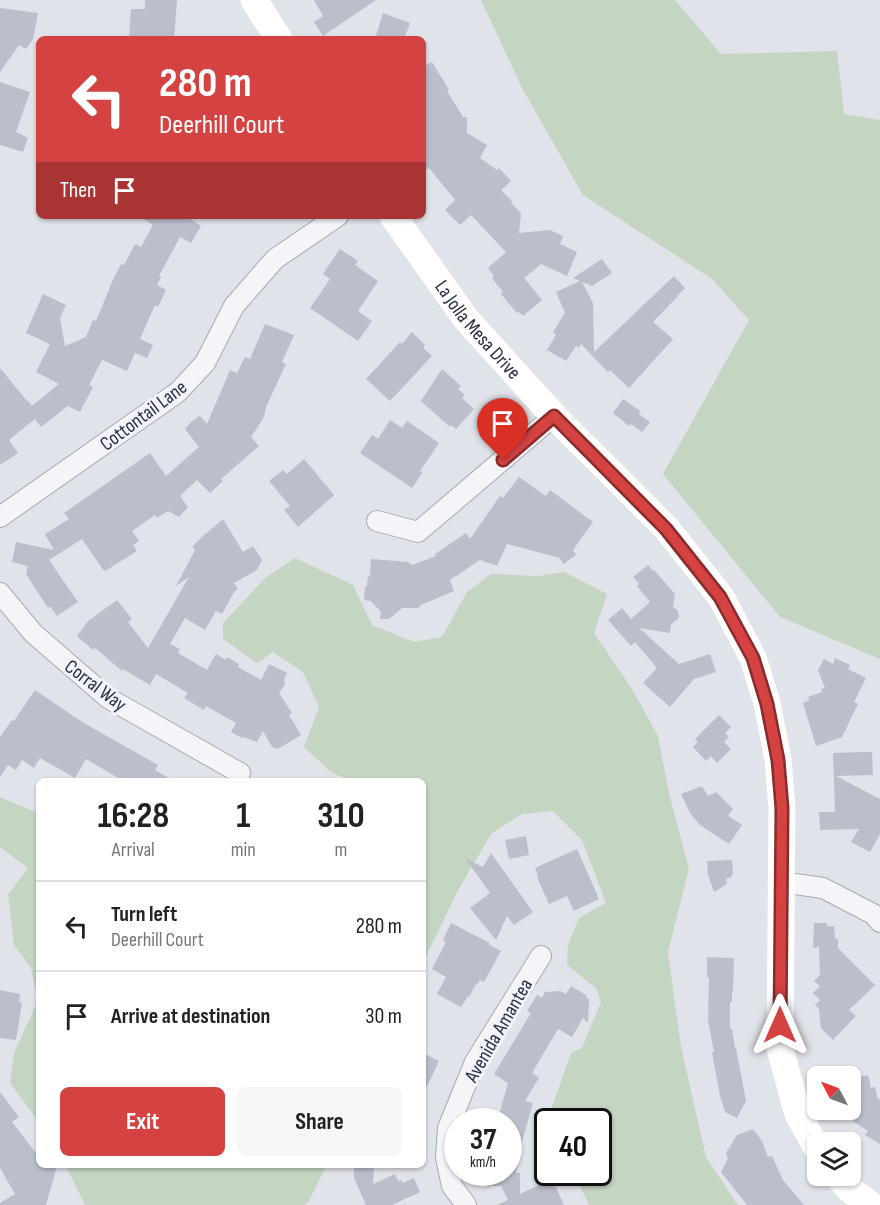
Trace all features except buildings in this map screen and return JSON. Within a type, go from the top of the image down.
[{"type":"street","points":[[255,0],[277,36]]},
{"type":"street","name":"Cottontail Lane","points":[[0,518],[178,392],[205,363],[234,306],[274,259],[334,219]]},
{"type":"street","name":"La Jolla Mesa Drive","points":[[395,219],[466,319],[554,416],[666,529],[720,597],[753,658],[767,704],[778,760],[782,808],[780,1049],[798,1114],[808,1132]]},
{"type":"street","points":[[377,520],[418,532],[554,416]]},
{"type":"street","name":"Corral Way","points":[[0,593],[33,633],[108,698],[240,773]]},
{"type":"street","points":[[781,882],[823,888],[873,914],[880,922]]},
{"type":"street","name":"Avenida Amantea","points":[[466,1205],[452,1186],[447,1158],[448,1128],[475,1062],[541,956]]},
{"type":"street","points":[[846,1186],[871,1205]]},
{"type":"green space","points":[[481,0],[675,0],[721,54],[837,51],[844,114],[880,120],[880,659],[780,617],[663,474],[749,320],[712,279],[583,195],[522,88]]},
{"type":"green space","points":[[295,558],[353,585],[372,625],[414,642],[442,637],[467,592],[491,574],[538,576],[564,572],[607,594],[594,633],[632,689],[658,736],[669,793],[689,869],[668,952],[681,1047],[706,1157],[738,1205],[589,1205],[580,1186],[612,1186],[612,1108],[552,1108],[571,1053],[582,1048],[601,1002],[596,988],[567,965],[568,945],[579,918],[606,903],[582,840],[553,811],[522,814],[492,833],[458,890],[426,957],[426,778],[345,778],[332,773],[304,747],[319,707],[303,672],[273,652],[257,663],[223,639],[223,623],[265,578]]},
{"type":"green space","points":[[0,797],[36,813],[36,991],[31,968],[14,945],[8,895],[28,868],[0,847]]},
{"type":"green space","points":[[36,1004],[36,1118],[10,1083],[14,1053]]},
{"type":"green space","points":[[67,1168],[325,1168],[309,1201],[304,1205],[85,1205]]},
{"type":"route","points":[[503,460],[554,416],[666,529],[720,597],[753,658],[767,704],[778,760],[782,808],[780,1025]]}]
